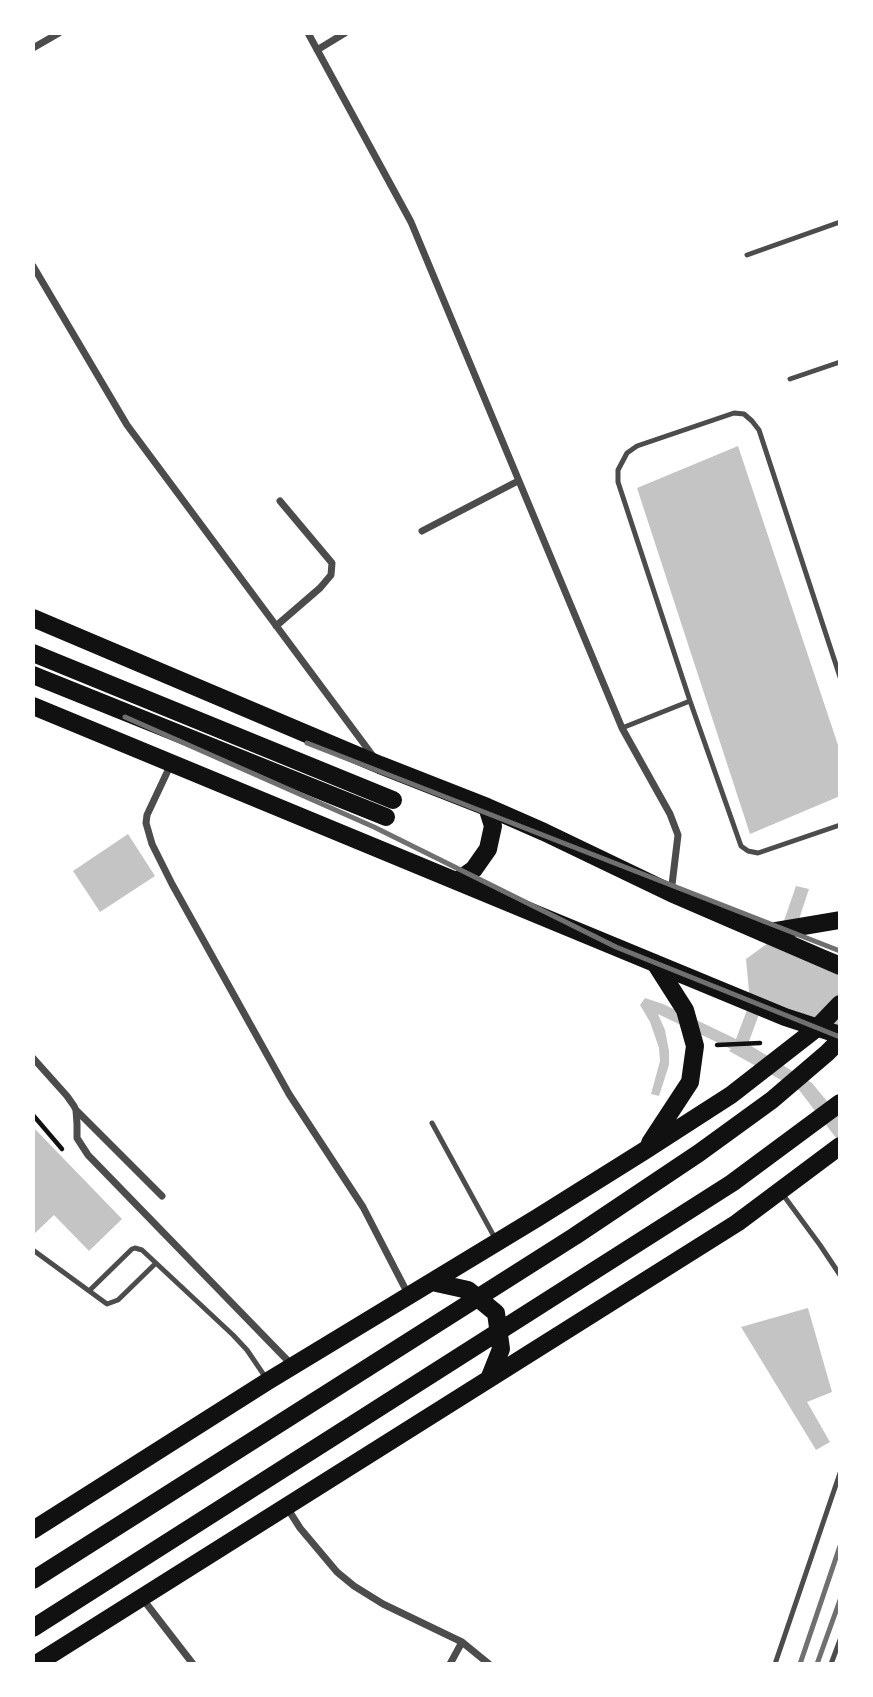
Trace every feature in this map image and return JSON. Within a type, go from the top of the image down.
[{"type":"main road","points":[[33,618],[380,765],[487,807],[671,893],[840,966]]},
{"type":"main road","points":[[33,653],[393,800]]},
{"type":"main road","points":[[33,675],[386,817]]},
{"type":"main road","points":[[33,706],[840,1038],[827,1053],[772,1100],[688,1160],[552,1251],[33,1580]]},
{"type":"main road","points":[[457,881],[474,869],[488,849],[493,827],[487,807]]},
{"type":"main road","points":[[763,933],[840,920]]},
{"type":"main road","points":[[644,1152],[690,1082],[695,1045],[685,1010],[655,963]]},
{"type":"main road","points":[[37,1523],[644,1152],[731,1095],[817,1028],[840,1004]]},
{"type":"main road","points":[[33,1628],[732,1182],[840,1103]]},
{"type":"main road","points":[[36,1664],[737,1223],[840,1146]]},
{"type":"main road","points":[[432,1282],[468,1290],[496,1313],[500,1349],[489,1379]]},
{"type":"street","points":[[33,48],[59,33]]},
{"type":"street","points":[[308,33],[411,222],[622,728],[670,814],[678,835],[671,893]]},
{"type":"street","points":[[317,50],[345,33]]},
{"type":"street","points":[[33,265],[127,425],[380,765]]},
{"type":"street","points":[[422,531],[518,481]]},
{"type":"street","points":[[276,626],[320,588],[331,575],[332,563],[280,501]]},
{"type":"street","points":[[171,763],[147,815],[146,823],[152,844],[289,1094],[363,1207],[409,1296]]},
{"type":"street","points":[[33,1058],[68,1096],[76,1110],[162,1196]]},
{"type":"street","points":[[76,1110],[77,1138],[88,1155],[292,1366]]},
{"type":"street","points":[[286,1506],[300,1528],[337,1572],[354,1586],[383,1604],[462,1642],[489,1664]]},
{"type":"street","points":[[141,1597],[192,1664]]},
{"type":"street","points":[[450,1664],[462,1642]]},
{"type":"lane","points":[[747,255],[840,222]]},
{"type":"lane","points":[[790,379],[840,362]]},
{"type":"lane","points":[[840,677],[759,429],[748,417],[734,412],[633,448],[624,457],[618,482],[740,844],[744,849],[758,853],[840,825]]},
{"type":"lane","points":[[622,728],[690,701]]},
{"type":"lane","points":[[432,1123],[497,1242]]},
{"type":"lane","points":[[779,1191],[840,1275]]},
{"type":"lane","points":[[90,1290],[132,1249],[142,1250],[233,1335],[268,1381]]},
{"type":"lane","points":[[33,1250],[106,1303],[114,1302],[156,1262]]},
{"type":"lane","points":[[775,1664],[840,1473]]},
{"type":"lane","points":[[831,1664],[840,1640]]},
{"type":"path","points":[[712,1045],[763,1043]]},
{"type":"building","points":[[738,446],[840,751],[840,796],[750,834],[637,488]]},
{"type":"building","points":[[128,834],[155,876],[100,912],[73,871]]},
{"type":"building","points":[[796,886],[809,889],[792,940],[840,955],[840,1052],[830,1048],[825,1033],[762,1006],[748,1044],[812,1083],[840,1117],[840,1143],[799,1090],[729,1051],[731,1049],[658,1014],[665,1030],[669,1065],[659,1096],[651,1094],[660,1061],[659,1048],[650,1022],[640,1005],[645,998],[663,1004],[736,1039],[750,1002],[746,959],[779,935]]},
{"type":"building","points":[[33,1127],[122,1219],[89,1251],[54,1215],[33,1235]]},
{"type":"building","points":[[808,1308],[832,1392],[807,1402],[830,1442],[816,1450],[741,1327]]},
{"type":"railway","points":[[125,717],[374,827],[616,947],[840,1037]]},
{"type":"railway","points":[[307,743],[840,951]]},
{"type":"railway","points":[[800,1664],[840,1546]]},
{"type":"railway","points":[[817,1664],[840,1600]]}]
